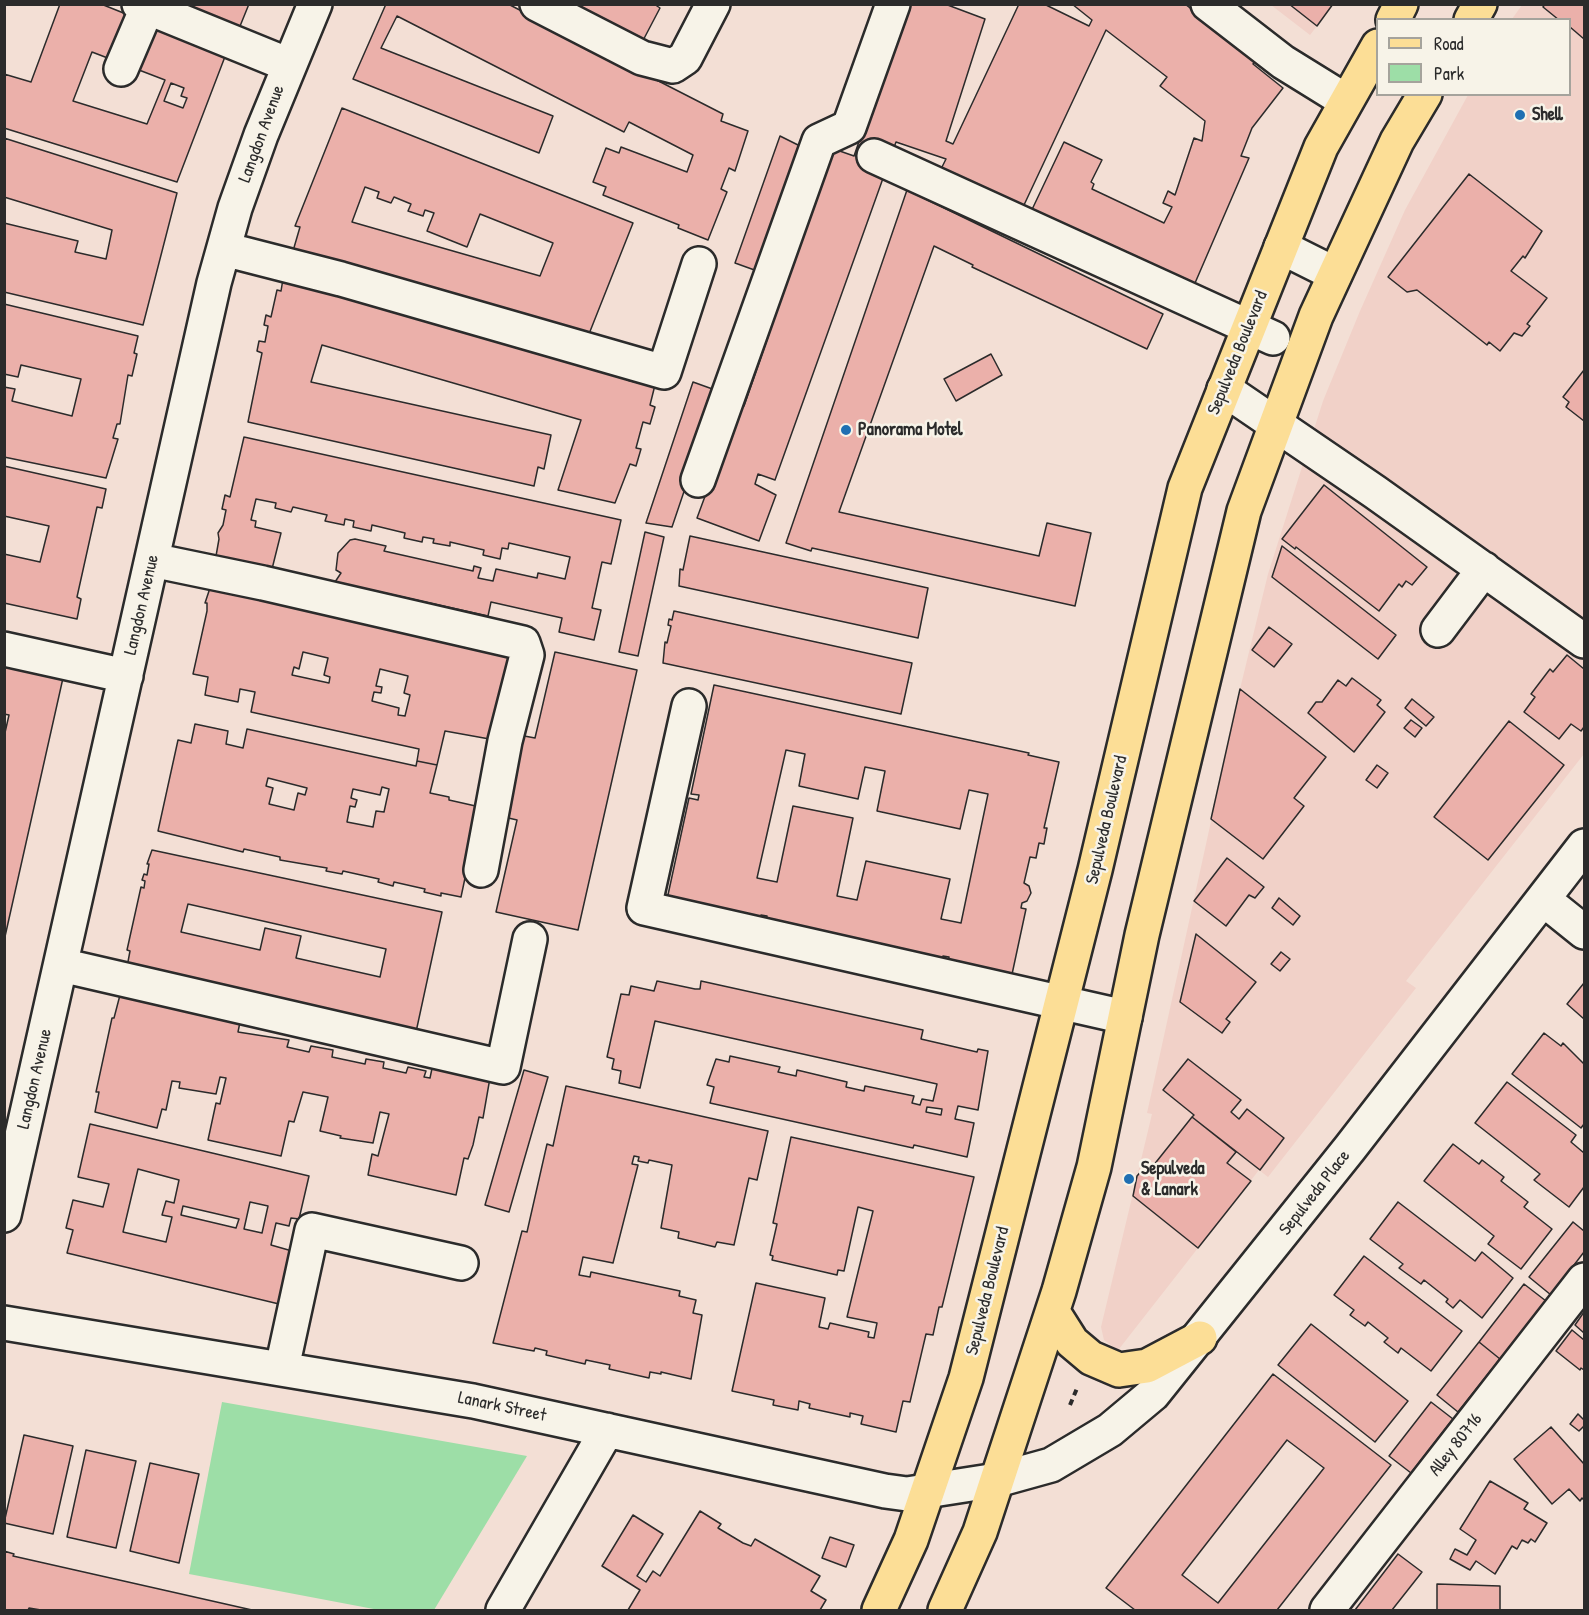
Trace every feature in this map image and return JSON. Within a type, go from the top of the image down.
[{"type":"main road","points":[[1394,18],[1401,4]]},
{"type":"main road","points":[[1472,18],[1480,4]]},
{"type":"main road","name":"Sepulveda Boulevard","points":[[879,1611],[911,1540],[966,1378],[1062,1003],[1185,488],[1224,389],[1261,332],[1281,247],[1321,147],[1376,48]]},
{"type":"main road","points":[[945,1611],[980,1532],[1053,1312],[1094,1167],[1142,935],[1244,511],[1275,423],[1335,274],[1397,141],[1424,96]]},
{"type":"main road","points":[[1053,1312],[1072,1342],[1091,1358],[1119,1370],[1147,1366],[1200,1338]]},
{"type":"street","name":"Langdon Avenue","points":[[4,1215],[224,249],[257,145],[315,4]]},
{"type":"street","points":[[537,4],[642,58],[673,66],[685,58],[713,4]]},
{"type":"street","points":[[857,145],[849,127],[893,4]]},
{"type":"street","points":[[1208,4],[1283,62],[1346,101]]},
{"type":"street","points":[[121,69],[143,6],[288,65]]},
{"type":"street","points":[[698,480],[819,141],[857,145],[1261,332]]},
{"type":"street","points":[[1281,247],[1335,274]]},
{"type":"street","points":[[224,249],[341,279],[664,372],[699,264]]},
{"type":"street","points":[[1224,389],[1584,641]]},
{"type":"street","points":[[152,560],[523,643],[527,655],[505,741],[481,870]]},
{"type":"street","points":[[1438,630],[1484,569]]},
{"type":"street","points":[[4,649],[126,676]]},
{"type":"street","points":[[689,706],[644,908],[1125,1017]]},
{"type":"street","name":"Sepulveda Place","points":[[997,1480],[1051,1465],[1110,1430],[1153,1394],[1200,1338],[1584,846]]},
{"type":"street","points":[[1543,899],[1584,932]]},
{"type":"street","points":[[61,965],[503,1067],[530,939]]},
{"type":"street","points":[[282,1368],[312,1230],[461,1263]]},
{"type":"street","name":"Alley 80716","points":[[1327,1611],[1584,1280]]},
{"type":"street","name":"Lanark Street","points":[[4,1323],[462,1399],[885,1491],[908,1494],[997,1480]]},
{"type":"street","points":[[503,1611],[607,1430]]},
{"type":"shaded area","points":[[1271,5],[1333,5],[1310,35]]},
{"type":"shaded area","points":[[1522,5],[1584,5],[1584,754],[1406,981],[1416,988],[1268,1177],[1259,1170],[1119,1349],[1116,1349],[1104,1340],[1101,1327],[1152,1114],[1147,1113],[1240,689],[1268,574],[1323,401],[1405,210],[1467,96],[1571,96],[1571,18],[1513,18]]},
{"type":"green space","points":[[222,1402],[527,1456],[434,1610],[379,1610],[189,1574]]},
{"type":"building","points":[[60,4],[101,4],[226,54],[177,182],[4,128],[4,74],[31,82]],"holes":[[[92,52],[165,80],[147,124],[73,101]],[[171,83],[184,88],[181,96],[187,98],[183,108],[164,101]]]},
{"type":"building","points":[[156,4],[249,4],[236,36]]},
{"type":"building","points":[[386,4],[508,4],[723,114],[721,121],[748,131],[735,171],[729,168],[721,189],[727,192],[708,240],[678,228],[679,225],[603,195],[606,187],[593,182],[606,148],[619,153],[621,147],[687,172],[693,155],[629,122],[624,132],[397,16],[381,48],[553,116],[539,153],[353,79]]},
{"type":"building","points":[[550,4],[654,4],[660,8],[638,50]]},
{"type":"building","points":[[911,4],[945,4],[985,19],[946,141],[953,144],[1019,4],[1044,4],[1089,26],[1092,20],[1072,4],[1185,4],[1256,60],[1253,64],[1283,88],[1252,128],[1241,156],[1249,158],[1192,290],[1028,218],[1064,142],[1102,160],[1091,182],[1094,184],[1092,189],[1164,223],[1172,207],[1163,203],[1168,191],[1175,195],[1194,138],[1202,141],[1205,121],[1160,86],[1167,77],[1106,30],[1024,205],[1021,204],[1015,217],[941,169],[946,159],[896,142],[775,480],[758,474],[755,484],[776,495],[759,541],[697,518],[739,404],[744,406],[769,334],[765,332],[802,228],[806,229],[834,149],[854,156],[897,32],[901,34]]},
{"type":"building","points":[[1289,4],[1333,4],[1317,26]]},
{"type":"building","points":[[1545,4],[1584,4],[1584,39],[1571,28],[1571,18],[1557,18],[1543,7]]},
{"type":"building","points":[[342,108],[633,223],[587,339],[293,251],[300,227],[295,226]],"holes":[[[365,187],[379,192],[377,198],[391,203],[394,197],[411,204],[408,211],[423,216],[425,210],[434,213],[427,231],[467,247],[480,214],[553,243],[540,276],[352,222]]]},
{"type":"building","points":[[780,136],[804,148],[760,272],[735,263]]},
{"type":"building","points":[[4,138],[177,193],[143,325],[4,292],[4,223],[78,241],[75,252],[106,259],[112,230],[4,197]]},
{"type":"building","points":[[1469,174],[1542,231],[1525,258],[1523,256],[1511,271],[1547,298],[1527,324],[1530,326],[1522,336],[1514,333],[1500,351],[1489,342],[1487,345],[1417,290],[1407,292],[1388,277]]},
{"type":"building","name":"Panorama Motel","points":[[907,190],[1163,314],[1147,349],[972,267],[973,265],[934,246],[839,512],[1039,556],[1047,523],[1091,533],[1075,606],[812,548],[811,551],[786,543]]},
{"type":"building","points":[[283,279],[546,356],[548,349],[587,360],[584,367],[591,369],[593,362],[629,373],[627,380],[639,383],[640,376],[656,381],[650,405],[655,407],[650,424],[643,422],[636,448],[641,449],[636,466],[630,464],[615,503],[558,490],[581,420],[322,345],[311,382],[551,435],[544,469],[538,467],[534,486],[248,422],[262,353],[257,351],[259,341],[265,342],[268,326],[264,325],[266,315],[271,317],[277,290],[281,291]]},
{"type":"building","points":[[4,304],[138,336],[132,376],[128,375],[120,424],[117,424],[113,438],[118,439],[106,478],[4,457],[4,387],[15,389],[12,401],[72,416],[81,379],[21,365],[18,377],[4,374]]},
{"type":"building","points":[[991,354],[1002,375],[956,401],[944,379]]},
{"type":"building","points":[[1584,370],[1584,421],[1566,407],[1569,402],[1563,397]]},
{"type":"building","points":[[693,382],[718,391],[672,527],[646,523]]},
{"type":"building","points":[[244,437],[621,520],[611,564],[602,562],[592,608],[601,610],[594,640],[559,632],[562,618],[491,602],[488,616],[335,582],[341,573],[336,570],[338,553],[350,540],[355,539],[386,546],[384,551],[473,571],[474,566],[481,568],[478,578],[493,581],[496,569],[537,578],[538,573],[565,579],[570,557],[509,543],[508,549],[502,548],[500,559],[483,555],[484,550],[450,542],[450,546],[433,543],[434,539],[423,537],[422,542],[404,538],[405,533],[372,525],[371,531],[353,527],[354,521],[345,519],[344,525],[325,521],[327,515],[293,507],[291,512],[275,508],[276,503],[256,499],[251,520],[256,521],[255,527],[281,533],[272,569],[216,556],[218,533],[223,525],[226,510],[222,509],[225,495],[230,497]]},
{"type":"building","points":[[4,466],[106,489],[102,508],[97,507],[77,597],[81,599],[77,619],[4,603],[4,554],[40,562],[49,526],[4,516]]},
{"type":"building","points":[[1324,485],[1427,567],[1412,585],[1406,581],[1402,587],[1399,584],[1379,611],[1296,547],[1295,549],[1282,539]]},
{"type":"building","points":[[645,532],[664,537],[638,656],[619,652]]},
{"type":"building","points":[[690,536],[928,588],[918,638],[679,586],[680,569],[683,570]]},
{"type":"building","points":[[1282,546],[1396,635],[1378,659],[1272,577]]},
{"type":"building","points":[[210,588],[515,649],[495,740],[445,731],[437,765],[417,761],[419,749],[251,712],[255,692],[240,689],[238,702],[205,695],[208,677],[193,674],[207,611],[207,603],[205,603]],"holes":[[[303,652],[328,658],[324,675],[330,677],[329,683],[292,675],[294,667],[299,669]],[[380,669],[408,676],[404,693],[410,695],[405,716],[398,715],[399,708],[372,701],[374,692],[381,693],[382,687],[376,686]]]},
{"type":"building","points":[[674,611],[912,663],[901,714],[663,663],[665,642],[667,643],[671,626],[668,625],[669,619],[672,620]]},
{"type":"building","points":[[1269,627],[1292,644],[1274,667],[1252,650]]},
{"type":"building","points":[[555,652],[637,670],[578,930],[496,912],[517,820],[500,816],[519,735],[535,738]]},
{"type":"building","points":[[1567,655],[1584,669],[1584,727],[1581,731],[1571,724],[1559,739],[1524,712],[1535,697],[1531,694],[1550,669],[1553,672]]},
{"type":"building","points":[[4,665],[63,678],[4,941],[4,737],[9,715],[4,714]]},
{"type":"building","points":[[1352,678],[1381,700],[1377,705],[1385,712],[1354,752],[1308,713],[1316,702],[1322,702],[1338,680],[1346,686]]},
{"type":"building","points":[[714,685],[1029,753],[1028,755],[1059,762],[1044,828],[1047,828],[1044,844],[1039,843],[1036,858],[1030,857],[1024,883],[1029,886],[1031,893],[1027,901],[1022,903],[1021,908],[1026,909],[1011,979],[947,966],[949,957],[943,956],[941,964],[765,926],[767,916],[761,915],[759,924],[666,904],[689,798],[698,800],[699,795],[691,794]],"holes":[[[786,750],[805,754],[799,786],[858,799],[865,767],[885,771],[877,811],[960,829],[969,790],[988,794],[961,923],[941,919],[950,879],[866,861],[857,900],[837,896],[853,818],[793,806],[777,882],[757,878]]]},
{"type":"building","points":[[1240,689],[1326,757],[1294,798],[1304,806],[1263,859],[1211,819]]},
{"type":"building","points":[[1412,699],[1434,717],[1426,726],[1405,708]]},
{"type":"building","points":[[1411,720],[1422,728],[1415,737],[1404,728]]},
{"type":"building","points":[[1509,721],[1564,765],[1488,860],[1434,817]]},
{"type":"building","points":[[195,724],[228,731],[226,744],[243,748],[247,729],[416,766],[417,761],[437,765],[430,793],[480,807],[461,897],[441,893],[441,896],[424,892],[425,889],[394,882],[393,886],[378,882],[379,879],[343,871],[342,874],[326,871],[327,868],[280,860],[280,857],[244,849],[243,852],[158,831],[178,740],[191,743]],"holes":[[[268,778],[307,788],[305,795],[298,793],[294,810],[269,804],[273,788],[266,786]],[[382,787],[389,789],[384,812],[376,811],[373,827],[347,822],[350,806],[355,807],[357,800],[351,798],[353,789],[380,795]]]},
{"type":"building","points":[[1377,765],[1388,773],[1377,788],[1366,780]]},
{"type":"building","points":[[152,850],[442,912],[416,1032],[127,967],[130,951],[127,950],[141,887],[144,888],[145,881],[142,880],[144,874],[147,875],[149,864],[147,864]],"holes":[[[188,904],[386,949],[380,977],[296,958],[301,936],[265,928],[260,950],[181,932]]]},
{"type":"building","points":[[1227,858],[1264,887],[1255,898],[1249,895],[1226,926],[1194,901]]},
{"type":"building","points":[[1279,898],[1300,916],[1293,925],[1272,908]]},
{"type":"building","points":[[1196,934],[1256,982],[1226,1019],[1230,1022],[1222,1033],[1180,1002]]},
{"type":"building","points":[[1281,952],[1290,959],[1280,971],[1271,964]]},
{"type":"building","points":[[657,981],[700,989],[701,981],[923,1030],[921,1039],[977,1052],[978,1049],[988,1051],[978,1110],[958,1106],[955,1119],[974,1123],[967,1157],[914,1145],[913,1148],[710,1103],[714,1087],[707,1085],[716,1059],[729,1062],[730,1056],[780,1067],[778,1072],[796,1076],[797,1070],[847,1082],[846,1087],[864,1091],[865,1086],[914,1096],[912,1103],[920,1105],[922,1099],[933,1101],[937,1084],[655,1021],[640,1088],[619,1083],[621,1071],[612,1069],[614,1059],[607,1057],[621,994],[629,995],[631,986],[654,991]],"holes":[[[927,1107],[942,1109],[941,1115],[926,1112]]]},
{"type":"building","points":[[1584,983],[1584,1019],[1567,1004]]},
{"type":"building","points":[[120,995],[240,1022],[238,1032],[289,1040],[287,1047],[309,1052],[311,1046],[333,1050],[332,1057],[365,1064],[366,1059],[384,1062],[383,1068],[406,1073],[408,1067],[426,1071],[424,1077],[430,1078],[434,1059],[491,1072],[483,1118],[479,1117],[468,1159],[464,1158],[456,1195],[368,1175],[372,1154],[378,1156],[389,1114],[380,1112],[373,1143],[340,1138],[341,1136],[320,1131],[328,1097],[303,1092],[294,1122],[289,1121],[281,1156],[208,1140],[216,1103],[220,1104],[226,1078],[220,1077],[216,1094],[179,1088],[180,1082],[172,1081],[166,1110],[162,1109],[157,1128],[95,1112],[99,1092],[96,1092],[112,1018],[114,1018]]},
{"type":"building","points":[[1544,1033],[1561,1046],[1563,1043],[1584,1064],[1584,1124],[1581,1128],[1512,1074]]},
{"type":"building","points":[[1188,1059],[1241,1100],[1231,1112],[1239,1119],[1247,1109],[1284,1138],[1260,1170],[1192,1117],[1194,1115],[1163,1090]]},
{"type":"building","points":[[524,1070],[548,1077],[509,1212],[485,1205]]},
{"type":"building","points":[[1507,1082],[1576,1135],[1571,1142],[1584,1153],[1584,1187],[1569,1207],[1534,1180],[1540,1174],[1475,1123]]},
{"type":"building","points":[[566,1086],[768,1131],[757,1180],[749,1178],[734,1245],[717,1242],[715,1247],[678,1238],[679,1232],[661,1228],[672,1165],[649,1160],[648,1163],[638,1161],[639,1157],[634,1156],[632,1164],[638,1165],[613,1263],[583,1257],[579,1275],[590,1277],[591,1272],[680,1291],[679,1296],[696,1300],[693,1313],[702,1315],[691,1379],[661,1372],[661,1374],[650,1372],[649,1378],[609,1369],[610,1365],[586,1360],[585,1364],[546,1355],[547,1351],[535,1348],[534,1351],[493,1343],[522,1231],[527,1232],[547,1144],[553,1146]]},
{"type":"building","points":[[1192,1117],[1236,1152],[1227,1163],[1251,1181],[1198,1248],[1133,1196],[1137,1176],[1144,1168],[1149,1171]]},
{"type":"building","points":[[90,1124],[309,1176],[299,1219],[291,1218],[289,1226],[276,1223],[271,1245],[292,1251],[279,1304],[67,1253],[73,1230],[66,1228],[73,1200],[103,1207],[109,1184],[78,1177]],"holes":[[[138,1169],[179,1180],[174,1203],[166,1201],[162,1215],[172,1217],[166,1242],[123,1232]],[[250,1202],[268,1206],[262,1233],[244,1229]],[[183,1206],[239,1219],[236,1228],[181,1215]]]},
{"type":"building","points":[[791,1137],[974,1177],[942,1307],[939,1307],[933,1335],[926,1334],[910,1402],[903,1401],[896,1432],[861,1424],[863,1416],[850,1413],[850,1417],[809,1408],[810,1404],[799,1401],[798,1410],[773,1405],[774,1400],[732,1391],[756,1283],[825,1298],[819,1327],[828,1329],[830,1323],[869,1332],[868,1337],[874,1338],[877,1323],[847,1317],[873,1211],[858,1207],[844,1271],[838,1270],[837,1275],[772,1260],[773,1256],[770,1255],[777,1224],[773,1223]]},
{"type":"building","points":[[1453,1144],[1479,1164],[1482,1160],[1504,1177],[1501,1181],[1528,1202],[1524,1207],[1552,1229],[1521,1269],[1488,1244],[1494,1236],[1424,1181]]},
{"type":"building","points":[[1398,1202],[1475,1261],[1482,1252],[1513,1278],[1482,1318],[1460,1300],[1453,1308],[1446,1302],[1448,1299],[1424,1280],[1421,1284],[1399,1268],[1403,1264],[1370,1239]]},
{"type":"building","points":[[1573,1222],[1584,1231],[1584,1252],[1551,1295],[1529,1277]]},
{"type":"building","points":[[1364,1256],[1462,1331],[1431,1371],[1401,1348],[1398,1353],[1384,1342],[1388,1338],[1368,1322],[1365,1326],[1350,1315],[1354,1310],[1334,1295]]},
{"type":"building","points":[[1524,1284],[1546,1301],[1500,1359],[1479,1342]]},
{"type":"building","points":[[1584,1312],[1584,1333],[1575,1325]]},
{"type":"building","points":[[1311,1324],[1408,1401],[1375,1442],[1278,1365]]},
{"type":"building","points":[[1572,1330],[1584,1340],[1584,1370],[1581,1368],[1580,1370],[1556,1351]]},
{"type":"building","points":[[1479,1342],[1500,1359],[1458,1412],[1437,1395]]},
{"type":"building","points":[[1273,1374],[1391,1465],[1277,1610],[1135,1610],[1106,1588]],"holes":[[[1287,1440],[1324,1468],[1218,1603],[1182,1575]]]},
{"type":"building","points":[[1431,1402],[1453,1419],[1411,1473],[1389,1456]]},
{"type":"building","points":[[1578,1414],[1584,1420],[1584,1426],[1579,1431],[1570,1424]]},
{"type":"building","points":[[1551,1427],[1584,1464],[1584,1500],[1582,1498],[1580,1501],[1569,1489],[1552,1504],[1514,1459]]},
{"type":"building","points":[[24,1435],[73,1446],[53,1534],[4,1523]]},
{"type":"building","points":[[86,1450],[136,1461],[116,1548],[67,1537]]},
{"type":"building","points":[[150,1463],[199,1474],[179,1563],[130,1551]]},
{"type":"building","points":[[1490,1481],[1528,1503],[1524,1509],[1547,1523],[1535,1542],[1531,1539],[1528,1543],[1522,1540],[1517,1549],[1512,1546],[1495,1574],[1476,1561],[1470,1570],[1450,1559],[1455,1549],[1467,1555],[1476,1540],[1460,1529]]},
{"type":"building","points":[[700,1511],[721,1524],[718,1528],[743,1543],[751,1546],[755,1539],[820,1576],[811,1591],[826,1600],[820,1610],[628,1610],[640,1590],[602,1566],[633,1515],[663,1534],[637,1576],[646,1582],[653,1571],[660,1576]]},
{"type":"building","points":[[830,1537],[854,1545],[846,1567],[822,1558]]},
{"type":"building","points":[[4,1551],[14,1554],[13,1556],[252,1610],[41,1610],[29,1608],[28,1610],[4,1610]]},
{"type":"building","points":[[1398,1554],[1422,1572],[1392,1610],[1355,1610]]},
{"type":"building","points":[[1437,1584],[1500,1586],[1500,1610],[1437,1610]]},
{"type":"place","name":"Shell","points":[[1520,115]]},
{"type":"place","name":"Panorama Motel","points":[[846,430]]},
{"type":"place","name":"Sepulveda & Lanark","points":[[1129,1179]]}]
